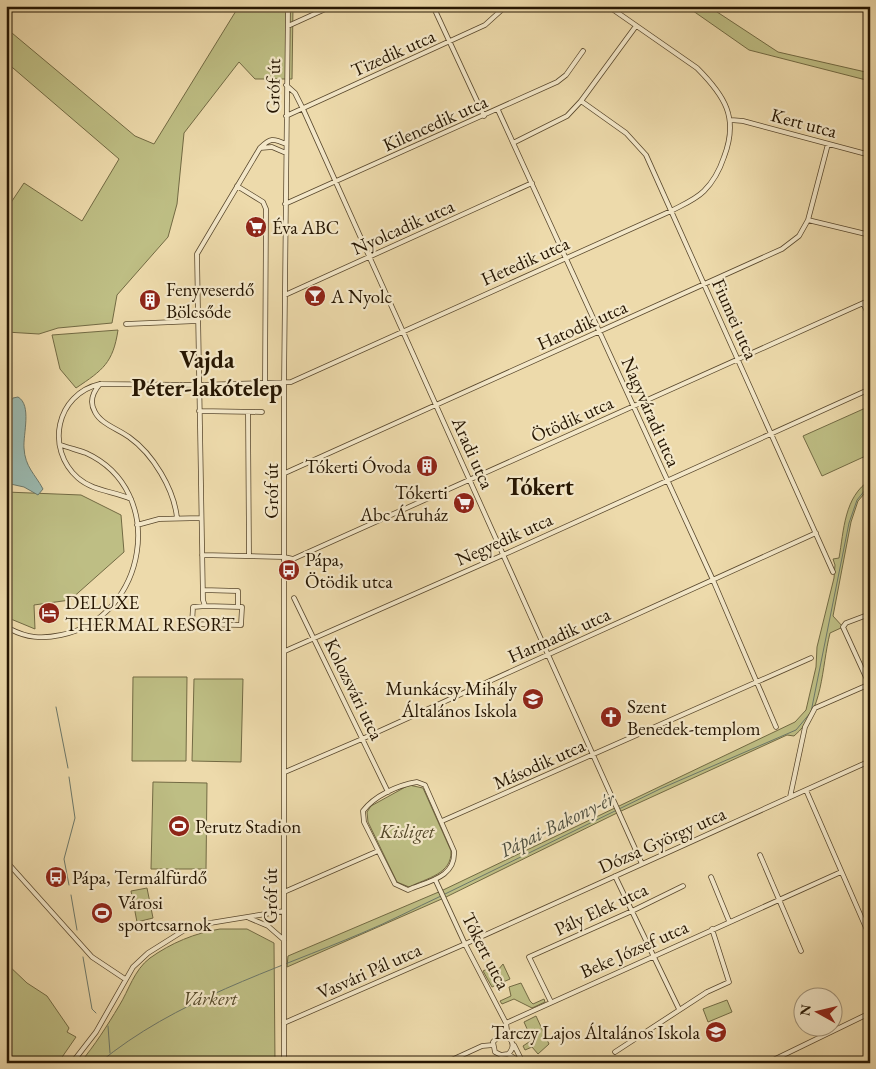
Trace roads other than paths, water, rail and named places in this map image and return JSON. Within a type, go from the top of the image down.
[{"type":"street","name":"Gróf út","points":[[284,1023],[284,384],[288,6]]},
{"type":"street","points":[[288,26],[332,6]]},
{"type":"street","points":[[433,6],[484,116]]},
{"type":"street","name":"Tizedik utca","points":[[286,116],[486,25],[506,6]]},
{"type":"street","points":[[608,6],[696,68],[708,79],[724,102],[731,120]]},
{"type":"street","points":[[513,143],[567,116],[581,101],[636,26]]},
{"type":"street","name":"Kilencedik utca","points":[[286,204],[557,82],[566,75],[583,51]]},
{"type":"street","name":"Aradi utca","points":[[286,85],[295,93],[336,182],[642,864]]},
{"type":"street","name":"Fiumei utca","points":[[581,101],[626,133],[646,155],[833,572]]},
{"type":"street","name":"Nagyváradi utca","points":[[498,110],[713,580],[776,727]]},
{"type":"street","name":"Kert utca","points":[[731,120],[743,121],[870,155]]},
{"type":"street","name":"Hetedik utca","points":[[284,384],[671,211],[695,198],[711,183],[726,150],[731,120]]},
{"type":"street","points":[[205,606],[201,518],[197,254],[260,148],[268,140],[274,139],[286,144]]},
{"type":"street","name":"Hatodik utca","points":[[285,473],[705,286],[782,249],[798,236],[808,220],[828,144]]},
{"type":"street","points":[[260,148],[272,147],[286,153]]},
{"type":"street","name":"Nyolcadik utca","points":[[285,295],[532,183]]},
{"type":"street","points":[[237,186],[263,202],[266,209],[265,384]]},
{"type":"street","points":[[808,220],[870,235]]},
{"type":"street","name":"Ötödik utca","points":[[202,555],[284,556],[293,559],[870,300]]},
{"type":"street","points":[[863,303],[870,318]]},
{"type":"street","points":[[126,324],[197,321]]},
{"type":"street","points":[[131,499],[98,490],[78,478],[69,469],[61,446],[60,422],[70,400],[88,387],[100,384],[284,384]]},
{"type":"street","points":[[100,384],[92,396],[94,412],[131,438],[147,456],[173,499],[177,518]]},
{"type":"street","name":"Negyedik utca","points":[[285,651],[503,555],[870,388]]},
{"type":"street","points":[[199,411],[262,412]]},
{"type":"street","points":[[248,412],[248,556]]},
{"type":"street","points":[[6,630],[10,629],[36,639],[71,633],[98,620],[110,609],[128,584],[138,554],[137,526],[131,499],[126,488],[100,462],[86,454],[61,446]]},
{"type":"street","points":[[137,526],[159,519],[201,518]]},
{"type":"street","name":"Harmadik utca","points":[[284,772],[362,739],[816,533]]},
{"type":"street","points":[[203,590],[238,591],[238,607]]},
{"type":"street","name":"Kolozsvári utca","points":[[294,598],[388,792]]},
{"type":"street","points":[[205,606],[242,607],[241,624],[192,624],[193,608],[205,606]]},
{"type":"street","points":[[790,797],[805,727],[815,708],[869,684],[843,627],[846,623],[870,614]]},
{"type":"street","name":"Második utca","points":[[442,821],[811,658]]},
{"type":"street","name":"Dózsa György utca","points":[[465,944],[870,761]]},
{"type":"street","points":[[417,782],[425,785],[442,821],[454,851],[455,862],[451,870],[408,890],[401,889],[394,884],[364,822],[363,811],[369,803],[388,792],[408,783],[417,782]]},
{"type":"street","points":[[806,790],[870,938]]},
{"type":"street","points":[[284,892],[378,851]]},
{"type":"street","points":[[760,855],[801,952]]},
{"type":"street","points":[[6,861],[92,957],[125,979]]},
{"type":"street","name":"Beke József utca","points":[[506,1023],[653,955],[841,872]]},
{"type":"street","points":[[615,876],[679,1009]]},
{"type":"street","points":[[711,877],[729,921]]},
{"type":"street","name":"Tókert utca","points":[[435,879],[465,944],[506,1023],[508,1037]]},
{"type":"street","name":"Pály Elek utca","points":[[551,1002],[529,957],[683,886]]},
{"type":"street","points":[[72,1063],[96,1032],[133,967],[148,953],[184,931],[204,924],[284,911]]},
{"type":"street","points":[[249,918],[268,926],[284,940]]},
{"type":"street","points":[[615,1052],[679,1009],[729,982],[712,929]]},
{"type":"street","name":"Vasvári Pál utca","points":[[284,1023],[465,944]]},
{"type":"street","points":[[767,1063],[870,1013]]},
{"type":"street","points":[[284,1023],[284,1063]]},
{"type":"street","points":[[499,1036],[508,1037],[522,1063],[508,1054],[498,1054],[493,1046],[494,1040],[499,1036]]},
{"type":"street","points":[[508,1054],[512,1048],[512,1042]]},
{"type":"street","points":[[445,1063],[477,1048],[493,1046]]},
{"type":"water","points":[[18,397],[25,406],[26,413],[24,448],[26,460],[43,489],[38,495],[24,487],[6,483],[6,408],[13,398]]},
{"type":"waterway","name":"Pápai-Bakony-ér","points":[[445,894],[662,788],[796,730],[811,712],[849,523],[857,500],[870,484]]},
{"type":"waterway","points":[[56,707],[68,768]]},
{"type":"waterway","points":[[69,777],[75,818],[64,859],[69,885]]},
{"type":"waterway","points":[[71,895],[77,930]]},
{"type":"waterway","name":"Pápai-Bakony-ér","points":[[99,1063],[128,1041],[192,1004],[260,974],[372,929],[441,896]]},
{"type":"waterway","points":[[83,957],[92,1009],[96,1013]]},
{"type":"waterway","points":[[108,1026],[110,1053]]},
{"type":"place","name":"Éva ABC","points":[[256,227]]},
{"type":"place","name":"A Nyolc","points":[[315,296]]},
{"type":"place","name":"Fenyveserdő Bölcsőde","points":[[150,300]]},
{"type":"place","name":"Tókerti Óvoda","points":[[427,466]]},
{"type":"place","name":"Tókerti Abc Áruház","points":[[464,503]]},
{"type":"place","name":"Pápa, Ötödik utca","points":[[289,570]]},
{"type":"place","name":"DELUXE THERMAL RESORT","points":[[49,613]]},
{"type":"place","name":"Munkácsy Mihály Általános Iskola","points":[[533,699]]},
{"type":"place","name":"Szent Benedek-templom","points":[[611,717]]},
{"type":"place","name":"Perutz Stadion","points":[[179,826]]},
{"type":"place","name":"Pápa, Termálfürdő","points":[[56,877]]},
{"type":"place","name":"Városi sportcsarnok","points":[[102,913]]},
{"type":"place","name":"Tarczy Lajos Általános Iskola","points":[[716,1032]]},
{"type":"district","name":"Vajda Péter-lakótelep","points":[[207,373]]},
{"type":"district","name":"Tókert","points":[[540,486]]},
{"type":"park label","name":"Kisliget","points":[[407,831]]},
{"type":"park label","name":"Várkert","points":[[210,998]]}]
